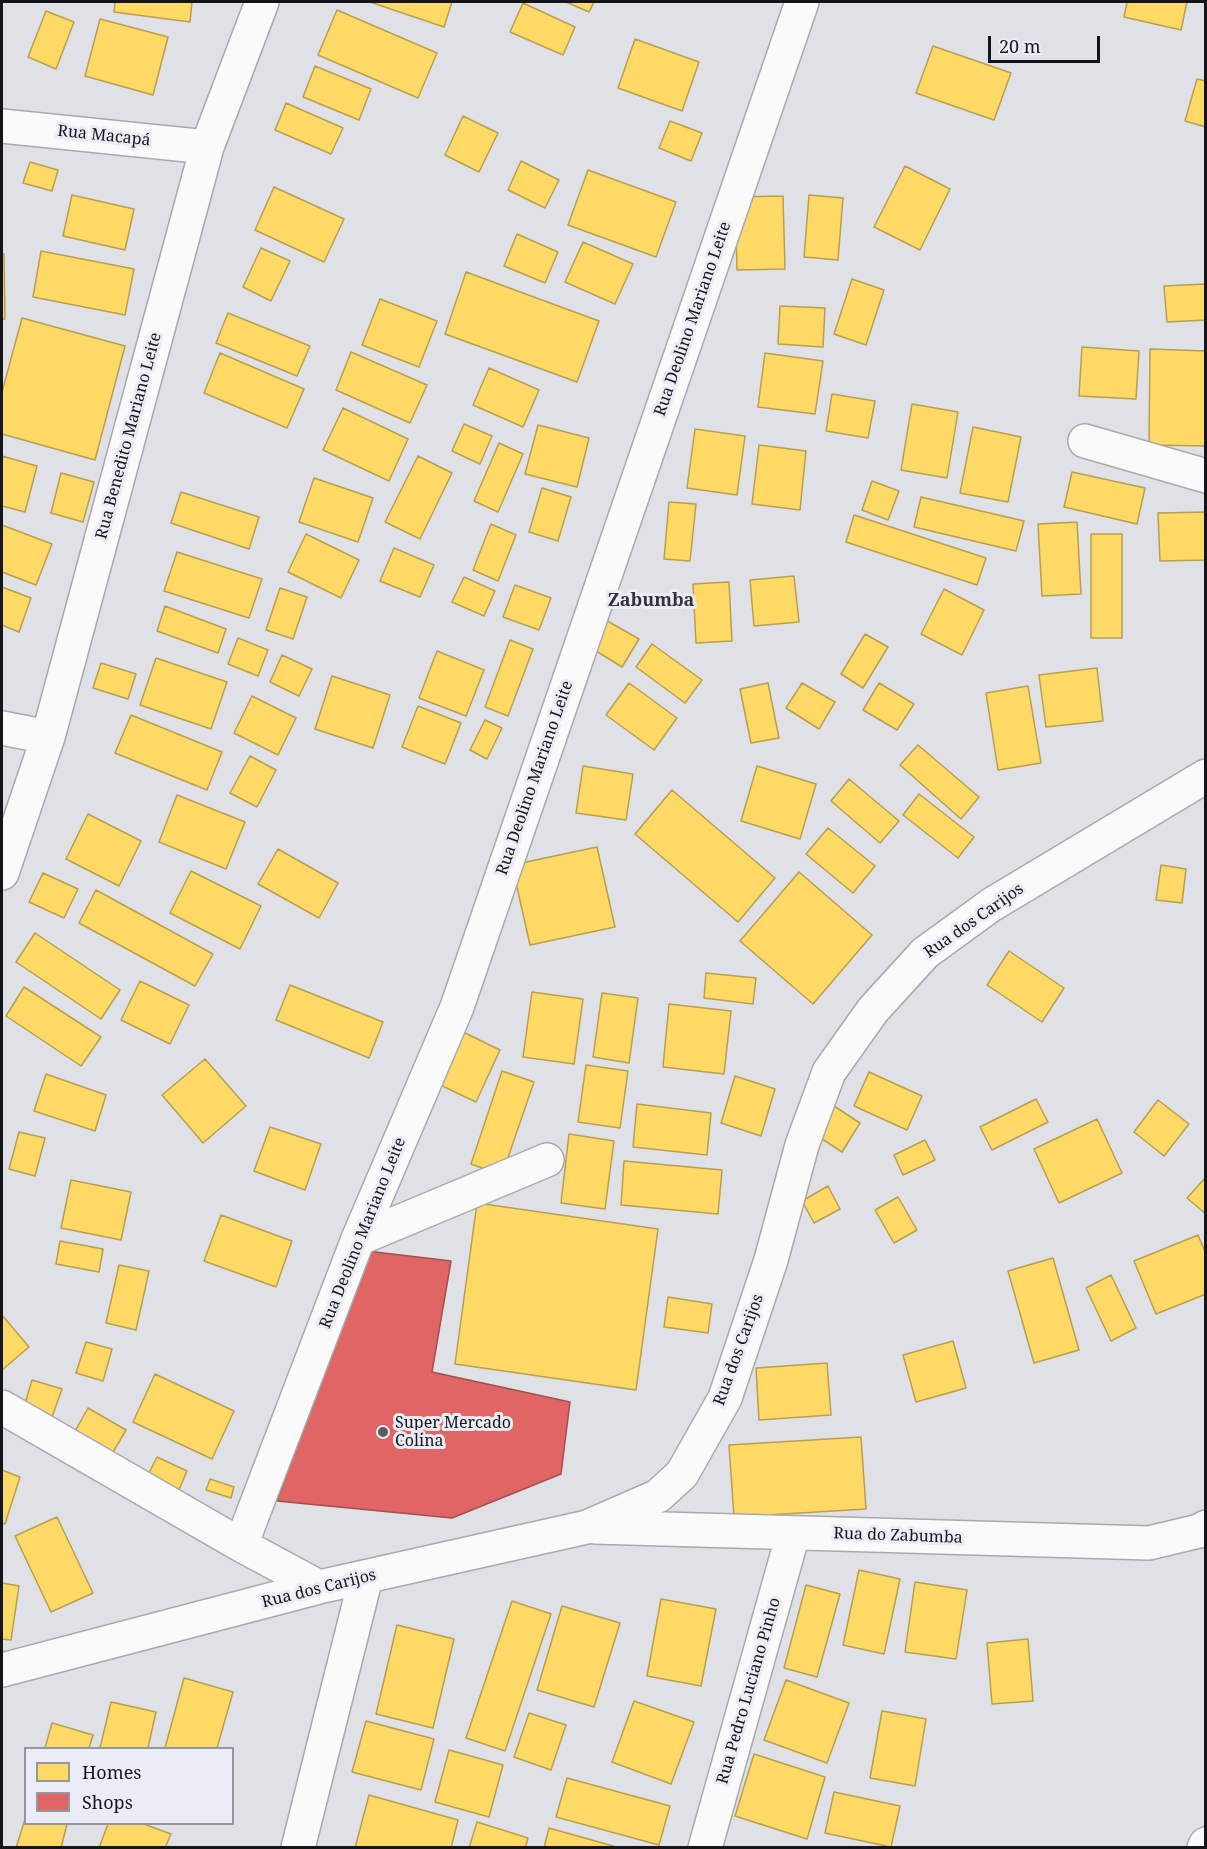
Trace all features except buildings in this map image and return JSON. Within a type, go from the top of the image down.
[{"type":"street","name":"Rua Benedito Mariano Leite","points":[[2,873],[48,737],[207,147],[262,2]]},
{"type":"street","name":"Rua Deolino Mariano Leite","points":[[241,1545],[358,1239],[457,1007],[802,2]]},
{"type":"street","name":"Rua Macapá","points":[[2,126],[207,147]]},
{"type":"street","points":[[1085,441],[1206,476]]},
{"type":"street","points":[[2,728],[48,737]]},
{"type":"street","name":"Rua dos Carijos","points":[[2,1670],[319,1587],[588,1527],[658,1496],[682,1473],[725,1398],[771,1260],[802,1145],[829,1072],[873,1010],[925,953],[991,905],[1206,776]]},
{"type":"street","points":[[358,1239],[547,1160]]},
{"type":"street","points":[[2,1407],[241,1545],[319,1587]]},
{"type":"street","name":"Rua do Zabumba","points":[[588,1527],[1149,1543],[1199,1531],[1206,1527]]},
{"type":"street","name":"Rua Pedro Luciano Pinho","points":[[705,1848],[793,1534]]},
{"type":"street","points":[[297,1848],[366,1577]]},
{"type":"place","name":"Super Mercado Colina","points":[[383,1432]]},
{"type":"district","name":"Zabumba","points":[[651,601]]}]
